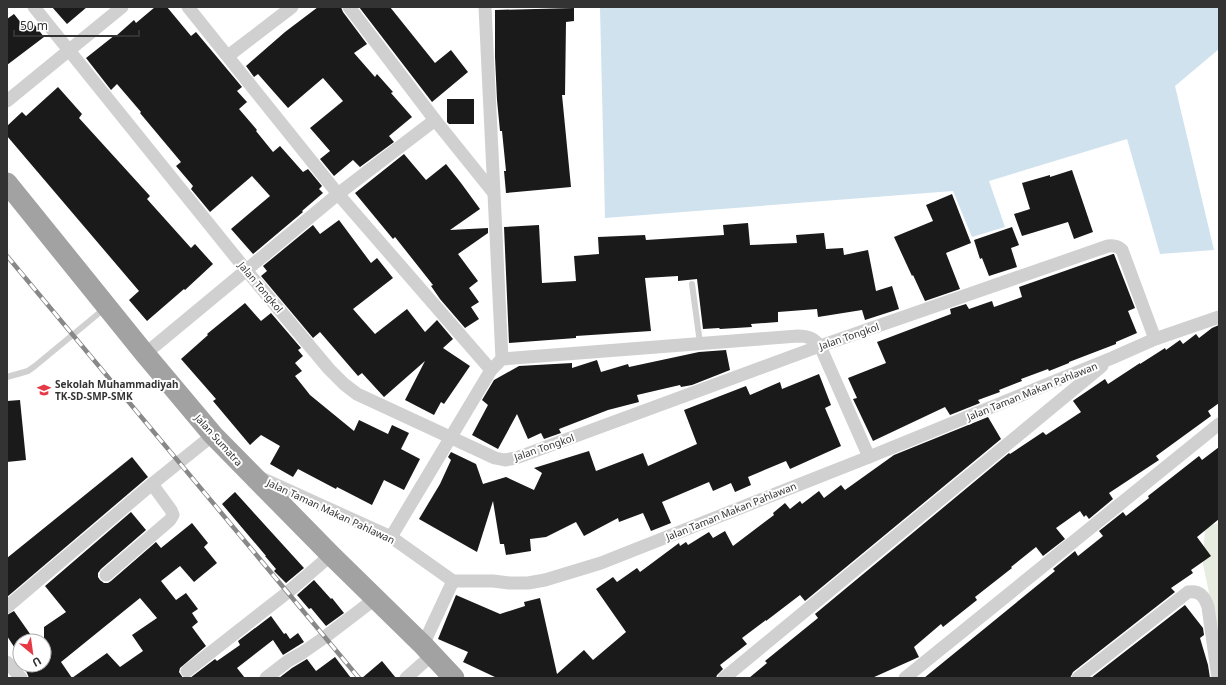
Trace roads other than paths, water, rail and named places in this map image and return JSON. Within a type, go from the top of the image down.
[{"type":"highway","name":"Jalan Sumatra","points":[[7,183],[144,354],[213,435],[247,471],[428,650],[454,678]]},
{"type":"street","name":"Jalan Tongkol","points":[[34,7],[246,270],[329,369],[344,384],[357,394],[495,458],[505,460],[516,458],[820,346],[1112,245],[1119,247],[1122,250],[1155,339]]},
{"type":"street","points":[[7,101],[122,7]]},
{"type":"street","points":[[188,7],[338,194],[491,370]]},
{"type":"street","points":[[228,56],[292,7]]},
{"type":"street","points":[[349,7],[435,120],[493,192]]},
{"type":"street","points":[[485,7],[502,359]]},
{"type":"street","points":[[144,354],[338,194],[435,120]]},
{"type":"street","name":"Jalan Taman Makan Pahlawan","points":[[247,471],[391,537],[454,581],[528,583],[545,580],[601,563],[869,457],[1155,339],[1219,317]]},
{"type":"street","points":[[391,537],[491,370],[502,359],[798,336],[811,337],[815,339],[820,346],[869,457]]},
{"type":"street","points":[[724,678],[1112,358]]},
{"type":"street","points":[[905,678],[1219,424]]},
{"type":"street","points":[[7,607],[152,484],[213,435]]},
{"type":"street","points":[[106,575],[170,520],[173,515],[152,484]]},
{"type":"street","points":[[187,671],[288,592],[331,555]]},
{"type":"street","points":[[406,678],[428,650],[454,581]]},
{"type":"street","points":[[1078,678],[1188,592],[1196,591],[1203,595],[1208,608],[1218,678]]},
{"type":"street","points":[[266,678],[288,661],[325,638],[376,598]]},
{"type":"street","points":[[7,662],[21,678]]},
{"type":"lane","points":[[692,284],[700,343]]},
{"type":"lane","points":[[7,377],[35,366],[107,306]]},
{"type":"water","points":[[600,7],[1219,7],[1219,49],[1175,86],[1214,250],[1160,254],[1127,139],[989,181],[1005,227],[972,237],[953,191],[605,218]]},
{"type":"railway","points":[[7,256],[359,678]]},
{"type":"place","name":"Sekolah Muhammadiyah TK-SD-SMP-SMK","points":[[44,390]]}]
